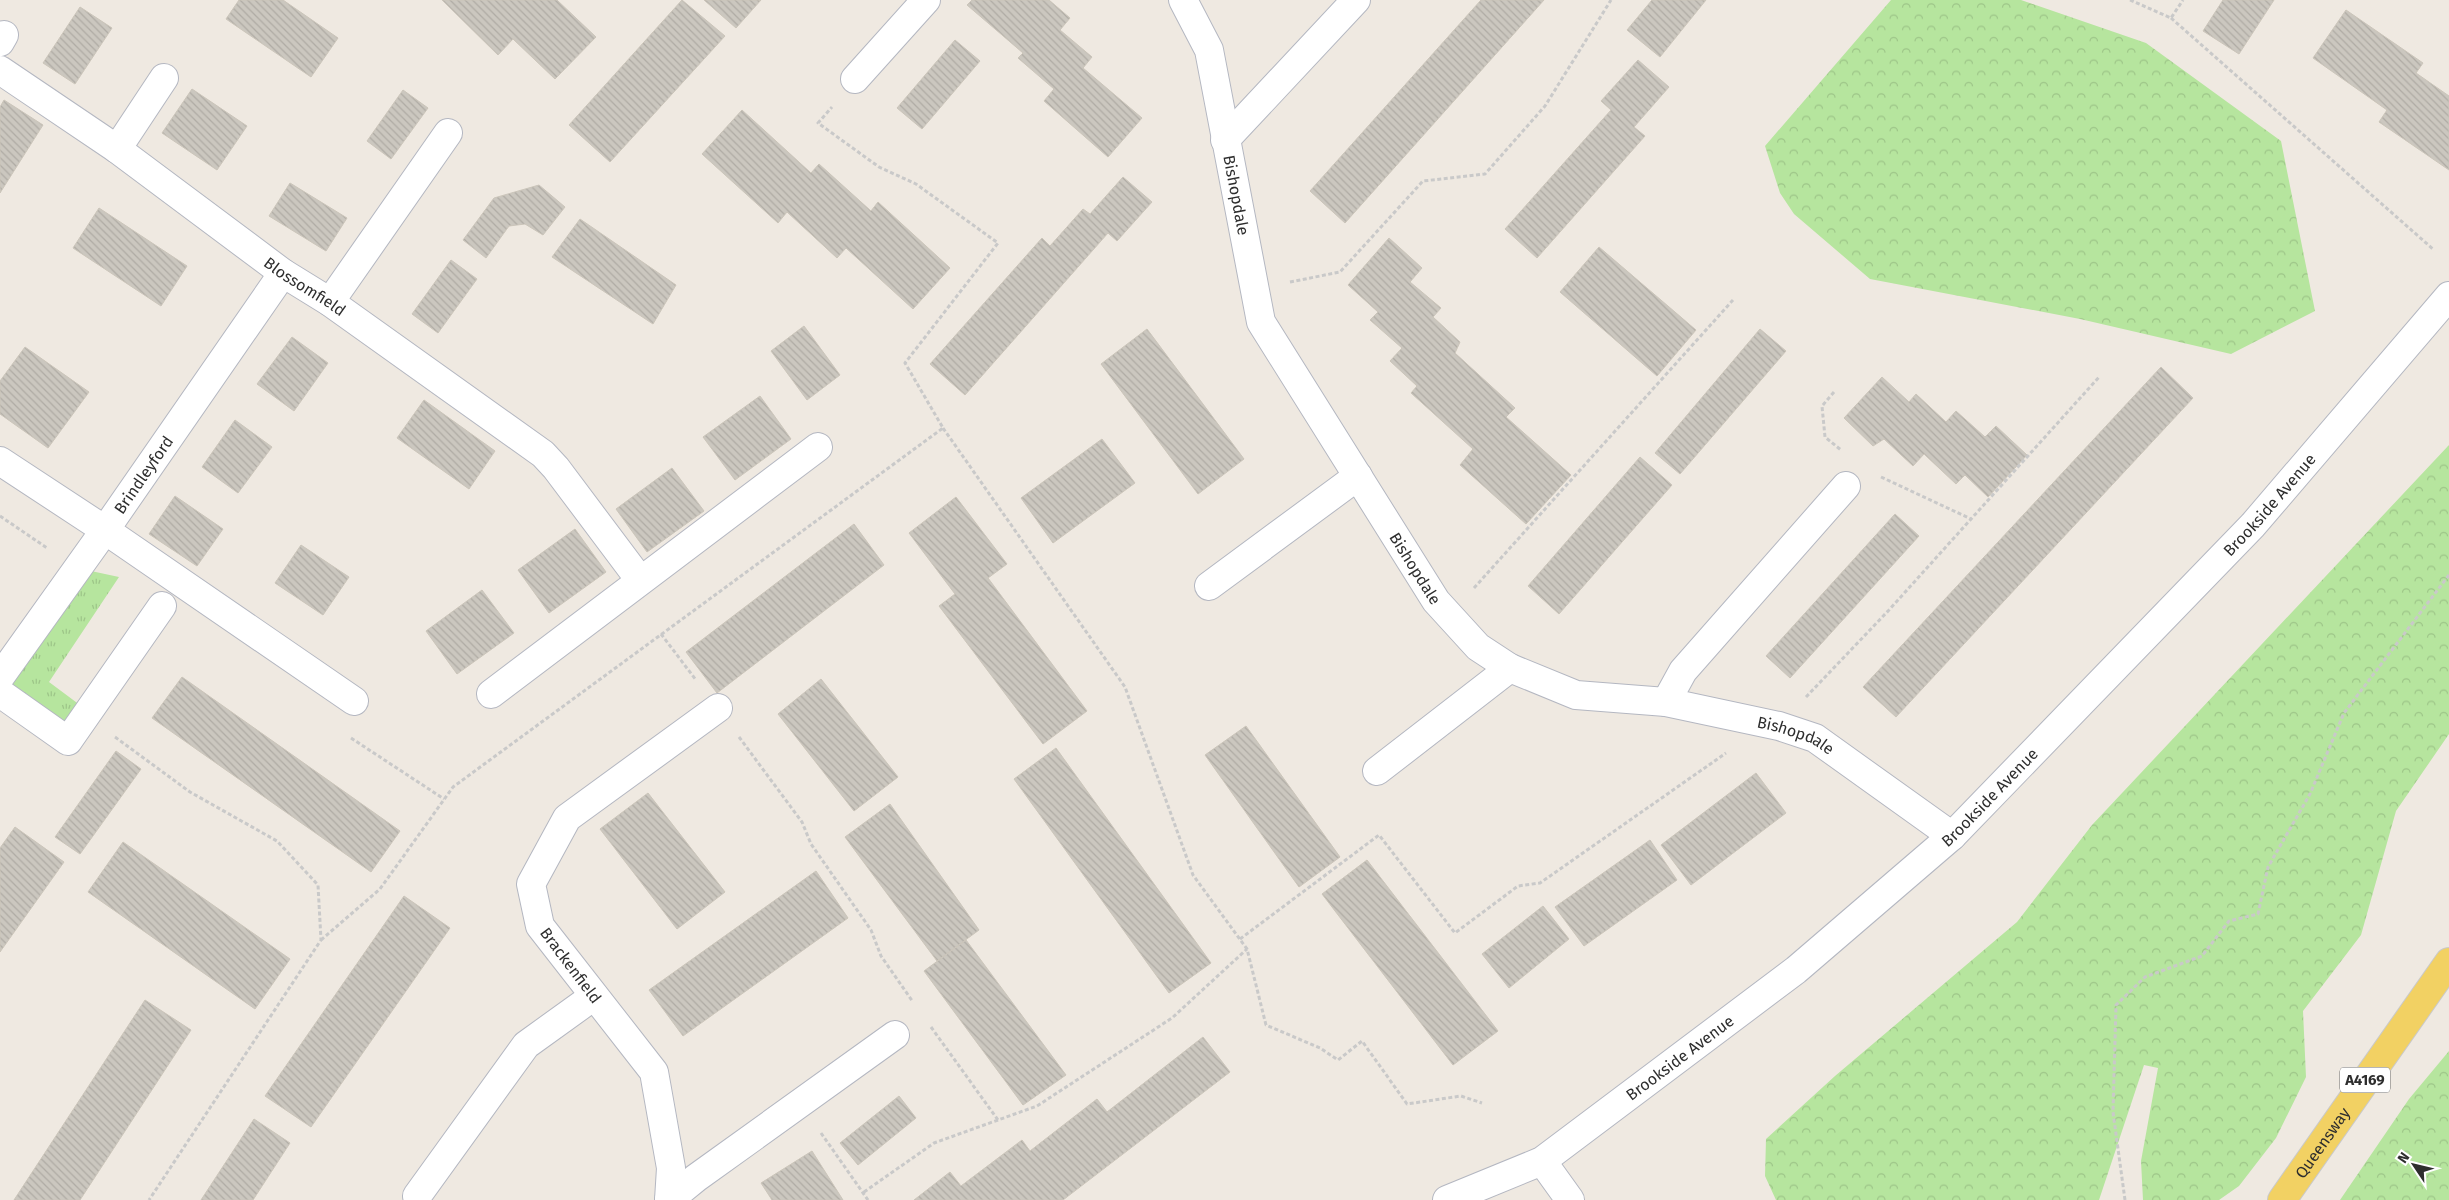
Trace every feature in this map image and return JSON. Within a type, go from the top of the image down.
[{"type":"main road","name":"Queensway","points":[[2282,1200],[2449,962]]},
{"type":"street","points":[[855,79],[926,0]]},
{"type":"street","name":"Bishopdale","points":[[1183,0],[1208,50],[1261,322],[1436,601],[1450,614],[1478,647],[1510,668],[1576,695],[1666,702],[1779,726],[1815,738],[1952,836]]},
{"type":"street","points":[[1225,140],[1356,0]]},
{"type":"street","name":"Blossomfield","points":[[0,70],[117,149],[283,273],[330,302],[542,454],[556,468],[640,580]]},
{"type":"street","points":[[117,149],[164,78]]},
{"type":"street","points":[[330,302],[448,133]]},
{"type":"street","name":"Brindleyford","points":[[0,677],[105,530],[283,273]]},
{"type":"street","name":"Brookside Avenue","points":[[1447,1200],[1542,1160],[1796,970],[1952,836],[2253,525],[2449,296]]},
{"type":"street","points":[[491,694],[818,447]]},
{"type":"street","points":[[0,461],[105,530],[354,702]]},
{"type":"street","points":[[1209,586],[1358,476]]},
{"type":"street","points":[[1666,702],[1683,672],[1846,486]]},
{"type":"street","points":[[0,693],[68,741],[162,606]]},
{"type":"street","points":[[1377,771],[1510,668]]},
{"type":"street","name":"Brackenfield","points":[[669,1200],[671,1168],[654,1072],[540,926],[531,884],[567,818],[718,708]]},
{"type":"street","points":[[417,1196],[526,1045],[594,996]]},
{"type":"street","points":[[669,1200],[696,1178],[894,1035]]},
{"type":"street","points":[[1542,1160],[1570,1200]]},
{"type":"path","points":[[2130,0],[2171,18],[2434,250]]},
{"type":"path","points":[[2171,18],[2183,0]]},
{"type":"path","points":[[1254,288],[1340,272],[1423,181],[1485,174],[1545,106],[1609,1]]},
{"type":"path","points":[[1450,614],[1733,300]]},
{"type":"path","points":[[1834,392],[1822,406],[1825,437],[1846,454]]},
{"type":"path","points":[[943,428],[1125,688],[1193,875],[1247,949],[1266,1025],[1320,1048],[1338,1060],[1362,1041],[1407,1104],[1461,1096],[1482,1103]]},
{"type":"path","points":[[1875,475],[1971,519]]},
{"type":"path","points":[[0,516],[77,568]]},
{"type":"path","points":[[2125,1200],[2113,1112],[2116,1005],[2145,976],[2202,956],[2229,921],[2258,914],[2268,867],[2310,794],[2344,713],[2449,575]]},
{"type":"path","points":[[661,634],[802,822],[811,844],[871,930],[881,956],[918,1010]]},
{"type":"path","points":[[85,715],[190,792],[277,841],[318,885],[321,940],[149,1200]]},
{"type":"path","points":[[864,1192],[934,1143],[1037,1106],[1172,1018],[1247,949]]},
{"type":"path","points":[[929,1025],[998,1120]]},
{"type":"path","points":[[800,1104],[868,1200]]},
{"type":"green space","points":[[1891,0],[2021,0],[2146,43],[2281,141],[2315,311],[2231,354],[2080,319],[1870,279],[1794,214],[1780,193],[1765,146]]},
{"type":"green space","points":[[2449,445],[2449,734],[2396,811],[2361,935],[2303,1011],[2306,1077],[2276,1138],[2239,1186],[2219,1200],[2143,1200],[2141,1161],[2158,1068],[2144,1065],[2099,1200],[1776,1200],[1765,1176],[1766,1139],[1835,1076],[2017,922],[2092,825]]},
{"type":"green space","points":[[77,568],[119,577],[49,682],[88,711],[68,741],[0,677]]},
{"type":"green space","points":[[2449,1051],[2449,1200],[2340,1200],[2409,1099]]},
{"type":"building","points":[[239,0],[283,0],[338,38],[311,77],[226,19]]},
{"type":"building","points":[[442,0],[557,0],[596,37],[555,79],[513,39],[498,55]]},
{"type":"building","points":[[682,0],[725,36],[610,162],[569,125]]},
{"type":"building","points":[[704,0],[761,0],[736,28]]},
{"type":"building","points":[[972,0],[1049,0],[1070,18],[1060,30],[1092,57],[1083,68],[1142,118],[1108,157],[1044,101],[1054,89],[1018,58],[1023,53],[967,5]]},
{"type":"building","points":[[1481,0],[1544,0],[1345,223],[1310,191]]},
{"type":"building","points":[[1652,0],[1706,0],[1660,57],[1627,30]]},
{"type":"building","points":[[2223,0],[2274,0],[2239,54],[2203,31]]},
{"type":"building","points":[[80,7],[112,28],[75,84],[43,63]]},
{"type":"building","points":[[2346,10],[2423,63],[2416,73],[2449,96],[2449,170],[2379,122],[2387,110],[2313,58]]},
{"type":"building","points":[[955,40],[980,61],[922,129],[897,108]]},
{"type":"building","points":[[1638,60],[1669,87],[1634,127],[1645,136],[1537,258],[1505,229],[1611,110],[1601,101]]},
{"type":"building","points":[[192,89],[247,126],[217,170],[162,133]]},
{"type":"building","points":[[403,90],[428,108],[391,159],[367,141]]},
{"type":"building","points":[[4,100],[43,125],[0,193],[0,107]]},
{"type":"building","points":[[742,110],[811,173],[819,164],[871,211],[878,202],[950,268],[913,309],[846,248],[837,258],[787,212],[778,223],[702,154]]},
{"type":"building","points":[[1123,177],[1152,202],[1117,241],[1108,233],[965,395],[930,364],[1042,238],[1050,246],[1083,209],[1090,214]]},
{"type":"building","points":[[290,183],[347,218],[326,251],[269,216]]},
{"type":"building","points":[[539,185],[565,207],[543,235],[525,224],[509,226],[486,258],[463,240],[494,198]]},
{"type":"building","points":[[99,208],[187,266],[161,306],[73,248]]},
{"type":"building","points":[[580,219],[676,285],[653,324],[552,257]]},
{"type":"building","points":[[1389,238],[1422,268],[1410,282],[1441,308],[1433,317],[1460,342],[1455,353],[1515,408],[1506,417],[1571,475],[1526,524],[1460,465],[1473,449],[1411,393],[1417,386],[1390,361],[1402,348],[1370,320],[1378,312],[1348,285]]},
{"type":"building","points":[[1599,247],[1696,330],[1657,376],[1560,292]]},
{"type":"building","points":[[451,260],[477,279],[438,333],[412,314]]},
{"type":"building","points":[[804,326],[840,375],[807,400],[771,351]]},
{"type":"building","points":[[1147,329],[1244,459],[1198,494],[1101,364]]},
{"type":"building","points":[[1760,329],[1786,351],[1680,474],[1655,453]]},
{"type":"building","points":[[292,337],[328,363],[294,411],[257,384]]},
{"type":"building","points":[[25,347],[89,392],[48,448],[0,414],[0,381]]},
{"type":"building","points":[[2161,367],[2193,398],[1896,717],[1863,687]]},
{"type":"building","points":[[1882,377],[1909,402],[1916,394],[1946,422],[1956,411],[1985,437],[1996,426],[2027,455],[1988,497],[1965,475],[1956,484],[1924,454],[1913,466],[1884,439],[1873,446],[1844,418]]},
{"type":"building","points":[[760,396],[791,439],[735,480],[703,437]]},
{"type":"building","points":[[424,400],[495,451],[469,489],[397,438]]},
{"type":"building","points":[[235,420],[272,447],[238,493],[202,467]]},
{"type":"building","points":[[1102,439],[1135,483],[1053,543],[1021,498]]},
{"type":"building","points":[[1640,457],[1672,485],[1559,614],[1528,586]]},
{"type":"building","points":[[672,468],[704,511],[647,552],[616,509]]},
{"type":"building","points":[[175,496],[223,529],[197,566],[149,534]]},
{"type":"building","points":[[956,497],[1007,564],[988,578],[1087,711],[1043,744],[939,606],[955,594],[909,533]]},
{"type":"building","points":[[1895,514],[1919,536],[1790,678],[1766,656]]},
{"type":"building","points":[[854,524],[884,565],[717,693],[686,652]]},
{"type":"building","points":[[575,529],[606,572],[549,613],[518,570]]},
{"type":"building","points":[[301,545],[349,577],[323,615],[275,583]]},
{"type":"building","points":[[482,590],[514,633],[457,674],[426,631]]},
{"type":"building","points":[[182,677],[400,831],[371,872],[152,718]]},
{"type":"building","points":[[821,679],[898,777],[854,811],[778,714]]},
{"type":"building","points":[[1246,726],[1340,857],[1299,887],[1205,755]]},
{"type":"building","points":[[1056,748],[1211,963],[1169,993],[1014,779]]},
{"type":"building","points":[[116,751],[141,769],[80,854],[55,837]]},
{"type":"building","points":[[1756,773],[1786,813],[1691,885],[1661,845]]},
{"type":"building","points":[[648,793],[725,892],[677,929],[600,829]]},
{"type":"building","points":[[890,804],[979,930],[937,961],[845,837]]},
{"type":"building","points":[[15,827],[64,862],[0,952],[0,848]]},
{"type":"building","points":[[1650,840],[1677,880],[1584,946],[1555,907]]},
{"type":"building","points":[[123,842],[290,959],[255,1009],[88,892]]},
{"type":"building","points":[[1367,860],[1498,1031],[1453,1065],[1322,894]]},
{"type":"building","points":[[816,871],[848,918],[683,1036],[649,990]]},
{"type":"building","points":[[404,896],[450,928],[311,1127],[265,1096]]},
{"type":"building","points":[[1543,906],[1569,939],[1509,988],[1482,954]]},
{"type":"building","points":[[966,940],[1066,1075],[1023,1105],[924,971]]},
{"type":"building","points":[[145,1000],[191,1030],[80,1200],[14,1200]]},
{"type":"building","points":[[1203,1037],[1230,1072],[1063,1200],[914,1200],[950,1172],[961,1186],[1022,1140],[1030,1151],[1097,1099],[1107,1112]]},
{"type":"building","points":[[899,1096],[916,1118],[858,1165],[840,1143]]},
{"type":"building","points":[[254,1119],[290,1143],[253,1200],[201,1200]]},
{"type":"building","points":[[812,1151],[843,1200],[772,1200],[761,1183]]}]
